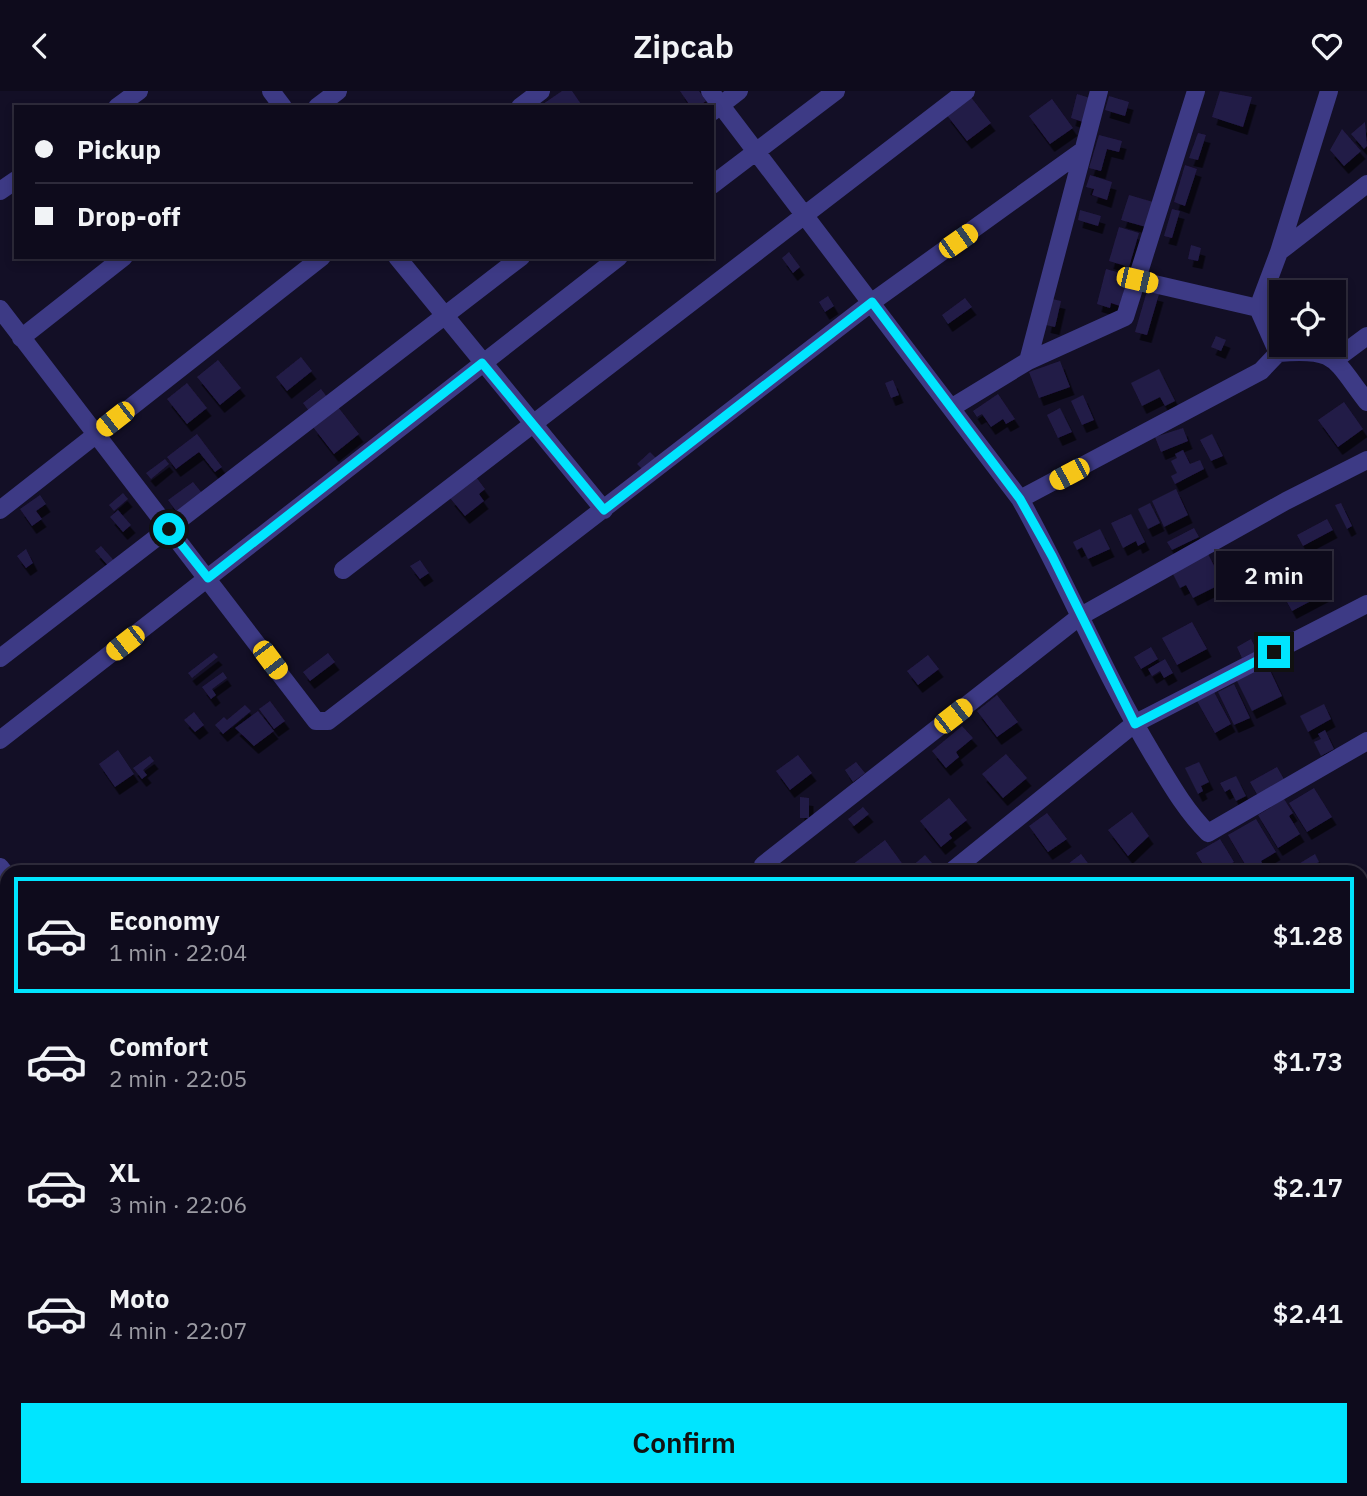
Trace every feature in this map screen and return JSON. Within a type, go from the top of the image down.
[{"type":"street","points":[[120,105],[139,91]]},
{"type":"street","points":[[320,105],[338,91]]},
{"type":"street","points":[[523,105],[541,91]]},
{"type":"street","points":[[739,91],[715,103],[756,151],[1020,499],[1052,556],[1079,617],[1135,724],[1192,819],[1208,833],[1367,741]]},
{"type":"street","points":[[714,183],[836,91]]},
{"type":"street","points":[[343,570],[966,91]]},
{"type":"street","points":[[1028,361],[1098,91]]},
{"type":"street","points":[[951,408],[1028,361],[1125,317],[1195,91]]},
{"type":"street","points":[[1269,333],[1258,309],[1279,253],[1329,91]]},
{"type":"street","points":[[0,309],[316,721],[328,722],[872,302],[1082,151]]},
{"type":"street","points":[[1279,253],[1367,184]]},
{"type":"street","points":[[21,338],[121,259]]},
{"type":"street","points":[[0,510],[319,259]]},
{"type":"street","points":[[399,259],[604,510]]},
{"type":"street","points":[[0,659],[518,259]]},
{"type":"street","points":[[0,740],[616,259]]},
{"type":"street","points":[[1137,280],[1258,309]]},
{"type":"street","points":[[1336,359],[1367,336]]},
{"type":"street","points":[[1020,499],[1249,377],[1268,365],[1275,357]]},
{"type":"street","points":[[1331,357],[1336,359],[1367,402]]},
{"type":"street","points":[[763,865],[1079,617],[1286,501],[1367,460]]},
{"type":"street","points":[[959,865],[1135,724],[1367,604]]},
{"type":"building","points":[[562,91],[572,91],[582,105],[544,105]]},
{"type":"building","points":[[680,91],[699,91],[706,101],[701,105],[690,105]]},
{"type":"building","points":[[1220,91],[1252,97],[1243,127],[1212,117]]},
{"type":"building","points":[[1077,94],[1090,98],[1083,122],[1071,118]]},
{"type":"building","points":[[970,96],[991,123],[967,141],[946,114]]},
{"type":"building","points":[[1109,96],[1129,102],[1125,116],[1105,110]]},
{"type":"building","points":[[1052,99],[1073,128],[1050,144],[1029,116]]},
{"type":"building","points":[[1365,122],[1367,146],[1364,149],[1351,134]]},
{"type":"building","points":[[1342,129],[1361,151],[1344,166],[1330,150]]},
{"type":"building","points":[[1198,133],[1206,135],[1198,160],[1189,158]]},
{"type":"building","points":[[1099,135],[1122,141],[1119,152],[1107,149],[1101,171],[1089,168]]},
{"type":"building","points":[[1185,165],[1197,169],[1185,206],[1174,202]]},
{"type":"building","points":[[1090,175],[1112,182],[1107,200],[1092,195],[1094,189],[1086,187]]},
{"type":"building","points":[[1129,195],[1153,202],[1146,227],[1121,220]]},
{"type":"building","points":[[1172,209],[1180,211],[1172,238],[1164,236]]},
{"type":"building","points":[[1080,210],[1101,216],[1098,226],[1078,220]]},
{"type":"building","points":[[1119,227],[1139,233],[1129,267],[1109,261]]},
{"type":"building","points":[[1191,245],[1201,248],[1198,261],[1188,259]]},
{"type":"building","points":[[789,252],[800,267],[793,273],[782,258]]},
{"type":"building","points":[[1106,269],[1128,275],[1120,306],[1111,303],[1110,308],[1097,304]]},
{"type":"building","points":[[1147,291],[1159,294],[1147,335],[1135,332]]},
{"type":"building","points":[[828,296],[834,306],[825,312],[819,302]]},
{"type":"building","points":[[965,298],[972,307],[948,324],[942,315]]},
{"type":"building","points":[[1052,299],[1061,301],[1055,327],[1046,325]]},
{"type":"building","points":[[1216,336],[1226,340],[1221,351],[1211,347]]},
{"type":"building","points":[[301,357],[312,371],[287,391],[276,377]]},
{"type":"building","points":[[218,360],[241,388],[220,405],[197,377]]},
{"type":"building","points":[[1060,361],[1070,387],[1039,398],[1029,372]]},
{"type":"building","points":[[1159,369],[1175,401],[1165,406],[1160,397],[1142,406],[1131,383]]},
{"type":"building","points":[[893,380],[899,395],[891,398],[885,383]]},
{"type":"building","points":[[187,383],[207,408],[187,424],[167,399]]},
{"type":"building","points":[[321,389],[327,397],[309,411],[303,403]]},
{"type":"building","points":[[998,394],[1015,419],[1006,424],[1003,419],[991,427],[982,414],[977,417],[973,411]]},
{"type":"building","points":[[1083,395],[1094,420],[1082,425],[1071,401]]},
{"type":"building","points":[[1344,402],[1363,429],[1338,447],[1318,420]]},
{"type":"building","points":[[338,407],[359,434],[334,454],[313,427]]},
{"type":"building","points":[[1060,408],[1072,432],[1058,438],[1047,415]]},
{"type":"building","points":[[1183,428],[1188,441],[1161,452],[1155,437]]},
{"type":"building","points":[[197,434],[222,467],[215,472],[199,452],[176,469],[167,457]]},
{"type":"building","points":[[1212,434],[1223,456],[1211,461],[1200,440]]},
{"type":"building","points":[[1183,450],[1190,464],[1200,460],[1204,469],[1175,484],[1171,476],[1177,473],[1171,461],[1177,458],[1175,454]]},
{"type":"building","points":[[650,452],[657,459],[644,471],[637,464]]},
{"type":"building","points":[[165,459],[169,464],[151,479],[146,473]]},
{"type":"building","points":[[476,477],[485,489],[479,494],[484,501],[465,516],[450,498]]},
{"type":"building","points":[[193,482],[202,493],[177,512],[168,500]]},
{"type":"building","points":[[1176,489],[1188,515],[1164,527],[1152,501]]},
{"type":"building","points":[[123,493],[128,499],[114,511],[109,505]]},
{"type":"building","points":[[40,495],[46,504],[36,511],[42,519],[32,526],[20,509]]},
{"type":"building","points":[[1150,503],[1160,523],[1148,529],[1138,509]]},
{"type":"building","points":[[1341,503],[1352,526],[1347,529],[1335,505]]},
{"type":"building","points":[[118,510],[131,525],[123,532],[110,517]]},
{"type":"building","points":[[1131,514],[1145,542],[1138,546],[1136,541],[1123,548],[1111,523]]},
{"type":"building","points":[[1327,519],[1333,530],[1303,546],[1297,535]]},
{"type":"building","points":[[1194,528],[1199,537],[1172,550],[1167,542]]},
{"type":"building","points":[[1100,529],[1110,549],[1088,559],[1082,547],[1077,550],[1073,542]]},
{"type":"building","points":[[101,546],[117,564],[111,569],[95,551]]},
{"type":"building","points":[[26,549],[33,563],[26,568],[17,556]]},
{"type":"building","points":[[1207,552],[1223,583],[1193,598],[1186,585],[1180,588],[1171,570]]},
{"type":"building","points":[[420,560],[429,573],[420,579],[410,566]]},
{"type":"building","points":[[1311,566],[1326,593],[1292,611],[1277,584]]},
{"type":"building","points":[[1192,622],[1207,649],[1177,665],[1162,638]]},
{"type":"building","points":[[1251,639],[1257,651],[1242,658],[1237,647]]},
{"type":"building","points":[[1151,647],[1158,659],[1141,669],[1134,657]]},
{"type":"building","points":[[214,653],[218,657],[192,678],[188,673]]},
{"type":"building","points":[[328,653],[335,662],[310,681],[303,672]]},
{"type":"building","points":[[928,655],[939,669],[918,685],[907,671]]},
{"type":"building","points":[[1165,659],[1173,673],[1164,678],[1160,671],[1152,676],[1148,669]]},
{"type":"building","points":[[1267,664],[1282,696],[1252,711],[1236,679]]},
{"type":"building","points":[[223,672],[227,678],[212,689],[216,695],[211,699],[202,687]]},
{"type":"building","points":[[1234,684],[1250,718],[1234,725],[1218,692]]},
{"type":"building","points":[[1214,692],[1231,724],[1215,733],[1197,701]]},
{"type":"building","points":[[997,695],[1018,722],[997,737],[977,711]]},
{"type":"building","points":[[270,701],[285,721],[274,729],[259,709]]},
{"type":"building","points":[[1324,704],[1331,719],[1308,732],[1300,716]]},
{"type":"building","points":[[245,705],[251,711],[223,734],[215,725],[224,717],[227,720]]},
{"type":"building","points":[[258,711],[274,731],[254,746],[235,728]]},
{"type":"building","points":[[194,712],[204,725],[195,732],[184,720]]},
{"type":"building","points":[[962,726],[973,738],[956,752],[959,757],[946,768],[932,751]]},
{"type":"building","points":[[1325,730],[1334,749],[1321,756],[1314,742],[1321,739],[1318,734]]},
{"type":"building","points":[[118,750],[134,774],[115,787],[99,764]]},
{"type":"building","points":[[1006,754],[1027,778],[1003,798],[982,774]]},
{"type":"building","points":[[798,755],[812,773],[790,790],[776,771]]},
{"type":"building","points":[[150,756],[154,761],[143,770],[147,775],[142,779],[133,768]]},
{"type":"building","points":[[856,762],[865,773],[853,782],[845,770]]},
{"type":"building","points":[[1199,762],[1209,782],[1201,786],[1203,791],[1198,794],[1185,768]]},
{"type":"building","points":[[1277,767],[1285,781],[1258,796],[1250,782]]},
{"type":"building","points":[[1236,776],[1246,796],[1236,801],[1230,789],[1225,792],[1220,783]]},
{"type":"building","points":[[1314,788],[1332,817],[1307,832],[1289,803]]},
{"type":"building","points":[[800,797],[809,798],[809,818],[800,818]]},
{"type":"building","points":[[949,798],[967,820],[949,834],[952,838],[941,847],[920,821]]},
{"type":"building","points":[[1284,799],[1293,813],[1289,816],[1300,834],[1278,848],[1258,815]]},
{"type":"building","points":[[863,807],[869,814],[854,826],[848,819]]},
{"type":"building","points":[[1132,812],[1149,836],[1128,856],[1108,830]]},
{"type":"building","points":[[1047,813],[1067,839],[1048,852],[1029,826]]},
{"type":"building","points":[[1256,819],[1276,852],[1261,861],[1263,865],[1246,865],[1228,835]]},
{"type":"building","points":[[1220,839],[1234,862],[1229,865],[1203,865],[1196,853]]},
{"type":"building","points":[[885,840],[903,865],[852,865]]},
{"type":"building","points":[[1081,854],[1089,865],[1067,865]]},
{"type":"building","points":[[1315,854],[1319,862],[1313,865],[1297,865]]},
{"type":"building","points":[[925,855],[932,863],[930,865],[913,865]]},
{"type":"route","points":[[169,529],[208,578],[482,363],[604,510],[872,302],[1020,499],[1052,556],[1079,617],[1135,724],[1274,652]]}]
